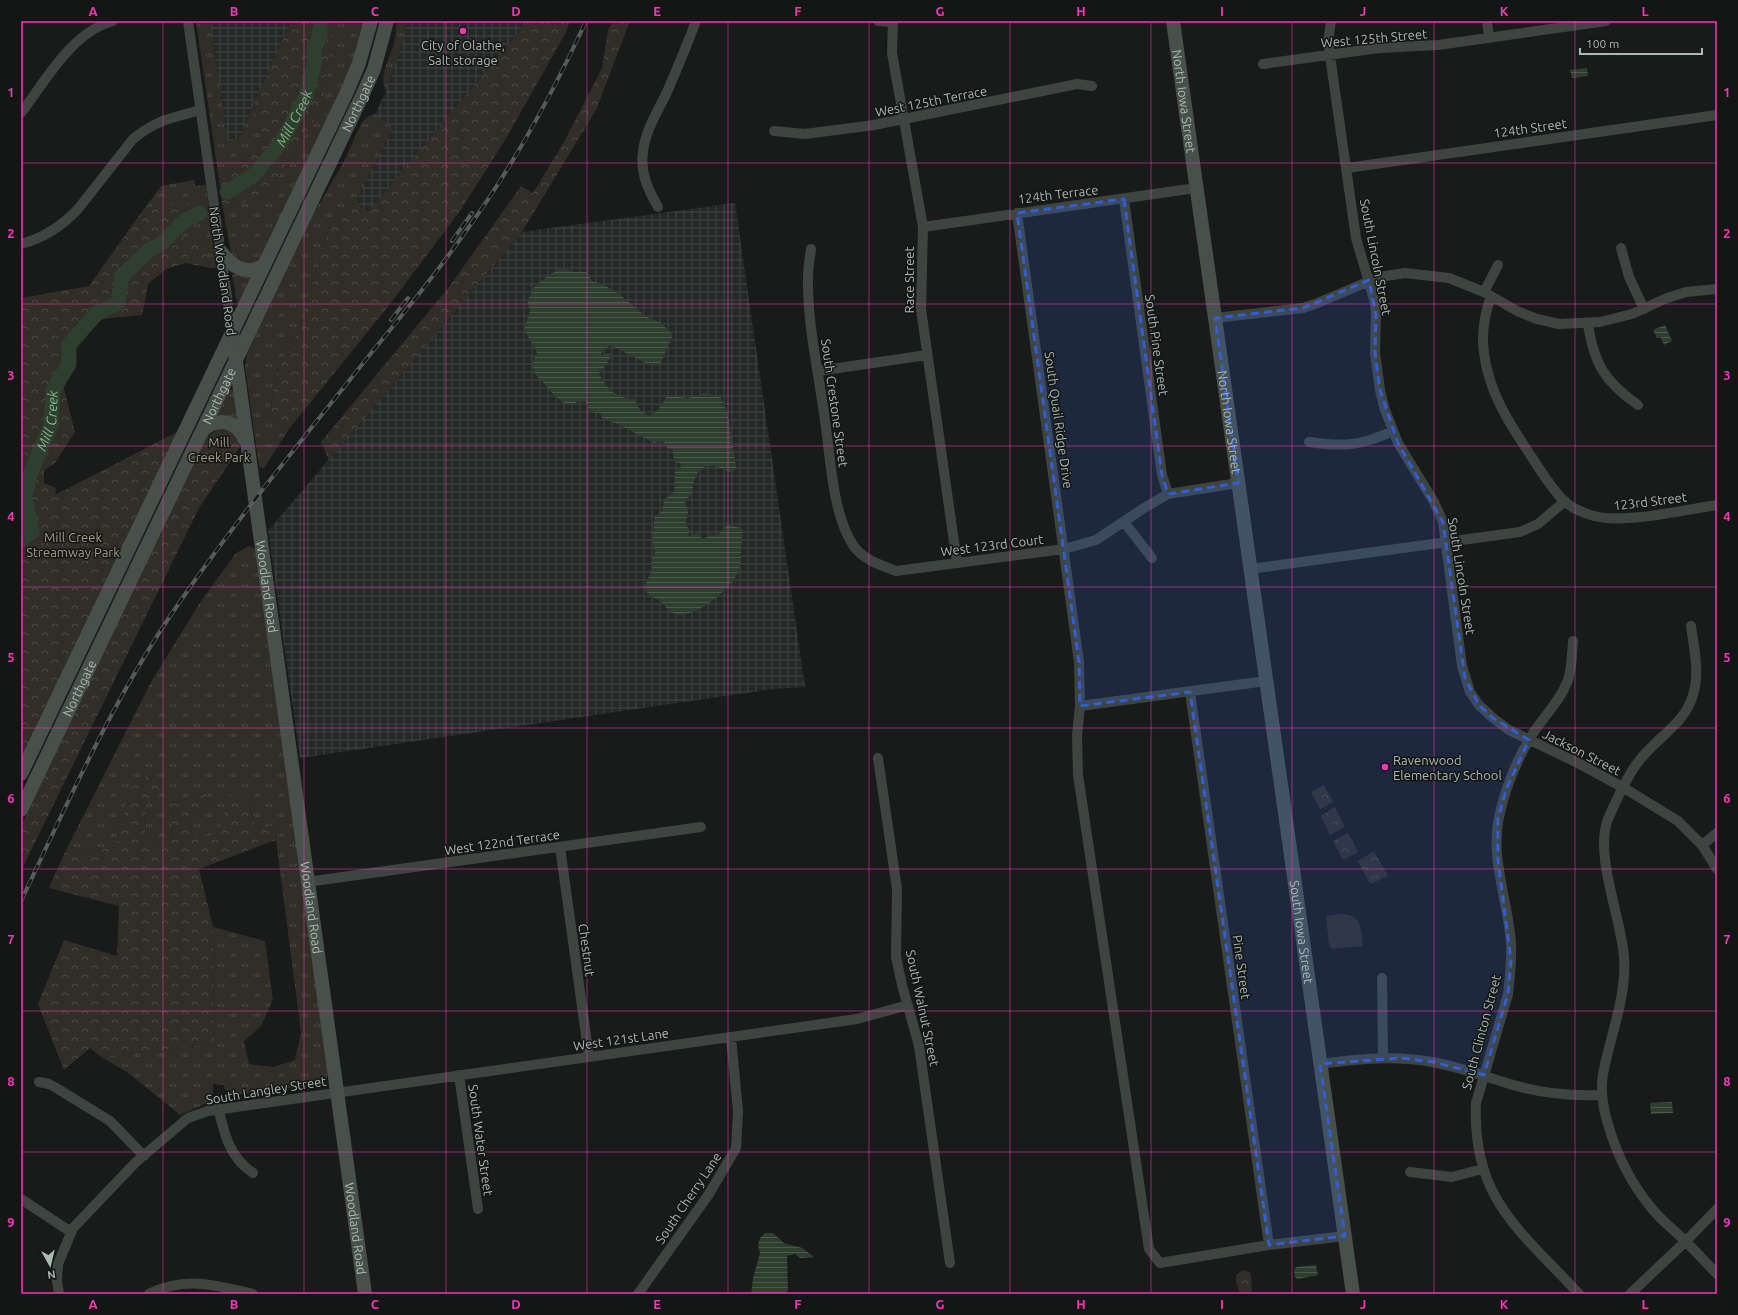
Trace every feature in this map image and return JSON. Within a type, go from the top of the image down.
[{"type":"main road","name":"Northgate","points":[[21,774],[360,63],[371,21]]},
{"type":"main road","name":"Northgate","points":[[21,810],[365,89],[374,69],[387,21]]},
{"type":"main road","name":"North Iowa Street","points":[[1173,21],[1250,569]]},
{"type":"main road","points":[[221,252],[227,260],[240,269],[253,270],[264,265]]},
{"type":"main road","name":"North Woodland Road","points":[[232,332],[246,442],[258,520]]},
{"type":"main road","points":[[203,430],[209,424],[216,422],[229,423],[240,429],[246,442]]},
{"type":"main road","name":"Woodland Road","points":[[258,520],[365,1294]]},
{"type":"main road","name":"South Iowa Street","points":[[1250,569],[1353,1294]]},
{"type":"street","points":[[21,113],[69,49],[80,38],[96,27],[112,21]]},
{"type":"street","name":"North Woodland Road","points":[[188,21],[232,332]]},
{"type":"street","points":[[658,207],[650,194],[643,172],[643,152],[645,140],[676,72],[696,21]]},
{"type":"street","points":[[878,21],[893,22]]},
{"type":"street","name":"South Lincoln Street","points":[[1331,21],[1328,42],[1348,168],[1356,238],[1369,280],[1376,315],[1375,342],[1377,370],[1385,410],[1404,454],[1439,511],[1443,522],[1462,666],[1470,692],[1479,705],[1493,718],[1509,730],[1529,740]]},
{"type":"street","points":[[1487,21],[1489,38]]},
{"type":"street","name":"West 125th Street","points":[[1263,64],[1379,48],[1438,45],[1606,21]]},
{"type":"street","name":"Race Street","points":[[893,22],[892,53],[923,227],[920,286],[921,309],[957,563]]},
{"type":"street","name":"West 125th Terrace","points":[[774,131],[805,134],[827,132],[874,125],[1076,84],[1092,86]]},
{"type":"street","points":[[21,244],[41,237],[56,229],[68,219],[78,209],[133,139],[145,130],[158,122],[171,117],[200,110]]},
{"type":"street","name":"124th Street","points":[[1348,168],[1717,115]]},
{"type":"street","name":"124th Terrace","points":[[923,227],[1196,188]]},
{"type":"street","name":"South Pine Street","points":[[1124,199],[1162,476],[1168,494]]},
{"type":"street","name":"South Quail Ridge Drive","points":[[1017,213],[1076,630],[1081,684],[1077,735],[1078,775],[1150,1249],[1160,1263],[1269,1245]]},
{"type":"street","points":[[1620,248],[1629,276],[1644,309]]},
{"type":"street","name":"South Crestone Street","points":[[811,249],[808,276],[810,321],[836,497],[844,530],[861,554]]},
{"type":"street","name":"123rd Street","points":[[1498,265],[1488,294],[1485,314],[1483,338],[1486,366],[1494,392],[1508,421],[1550,484],[1565,501],[1575,508],[1589,514],[1616,519],[1717,505]]},
{"type":"street","points":[[1215,318],[1303,308],[1369,280],[1405,273],[1449,278],[1488,294],[1511,308],[1537,319],[1559,324],[1588,324],[1619,318],[1644,309],[1667,298],[1686,292],[1717,289]]},
{"type":"street","points":[[1588,324],[1591,342],[1597,362],[1615,386],[1638,405]]},
{"type":"street","points":[[818,371],[927,355]]},
{"type":"street","points":[[1309,442],[1334,445],[1353,445],[1374,440],[1393,431]]},
{"type":"street","name":"West 123rd Court","points":[[861,554],[879,565],[896,571],[1064,549],[1096,540],[1168,494],[1238,483]]},
{"type":"street","points":[[1250,569],[1504,534],[1529,529],[1548,517],[1565,501]]},
{"type":"street","points":[[1124,522],[1152,558]]},
{"type":"street","points":[[1691,626],[1696,678],[1693,695],[1680,719],[1639,760],[1609,818],[1605,831],[1605,859],[1622,939],[1624,982],[1602,1077],[1602,1094],[1612,1139],[1632,1181],[1654,1212],[1717,1274]]},
{"type":"street","name":"South Clinton Street","points":[[1573,641],[1572,665],[1568,680],[1554,704],[1529,740],[1506,790],[1498,819],[1498,860],[1511,942],[1511,960],[1508,994],[1476,1103],[1475,1115],[1482,1169],[1493,1194],[1505,1214],[1520,1232],[1579,1294]]},
{"type":"street","points":[[1080,706],[1266,681]]},
{"type":"street","name":"Pine Street","points":[[1190,692],[1269,1245]]},
{"type":"street","name":"Jackson Street","points":[[1529,740],[1678,821],[1702,845],[1717,869]]},
{"type":"street","name":"South Walnut Street","points":[[878,758],[897,889],[896,957],[919,1046],[950,1263]]},
{"type":"street","name":"West 122nd Terrace","points":[[307,882],[701,827]]},
{"type":"street","points":[[1702,845],[1717,833]]},
{"type":"street","name":"Chestnut","points":[[560,847],[588,1057]]},
{"type":"street","points":[[1382,978],[1382,1058]]},
{"type":"street","name":"West 121st Lane","points":[[337,1093],[857,1019],[908,1005]]},
{"type":"street","name":"South Cherry Lane","points":[[638,1294],[709,1194],[736,1148],[738,1111],[731,1038]]},
{"type":"street","points":[[1320,1064],[1382,1058],[1401,1058],[1433,1062],[1484,1075],[1518,1087],[1555,1094],[1580,1096],[1602,1094]]},
{"type":"street","name":"South Water Street","points":[[459,1075],[478,1209]]},
{"type":"street","points":[[39,1082],[49,1084],[110,1121],[144,1156]]},
{"type":"street","name":"South Langley Street","points":[[59,1294],[57,1281],[58,1264],[73,1228],[144,1156],[188,1118],[208,1110],[218,1108],[337,1093]]},
{"type":"street","points":[[218,1108],[227,1140],[234,1155],[241,1165],[253,1173]]},
{"type":"street","points":[[1410,1172],[1452,1177],[1482,1169]]},
{"type":"street","points":[[21,1199],[71,1232]]},
{"type":"street","points":[[1630,1294],[1686,1242],[1717,1209]]},
{"type":"street","points":[[1269,1245],[1345,1236]]},
{"type":"street","points":[[148,1294],[162,1287],[197,1283],[209,1284],[253,1294]]},
{"type":"highlighted area","points":[[1124,199],[1162,475],[1168,494],[1238,483],[1215,318],[1303,308],[1369,280],[1376,315],[1375,353],[1380,390],[1398,443],[1443,522],[1465,678],[1479,705],[1493,718],[1529,740],[1506,790],[1498,819],[1498,860],[1511,960],[1508,994],[1484,1075],[1433,1062],[1401,1058],[1320,1064],[1345,1236],[1269,1245],[1190,692],[1080,706],[1079,662],[1017,213]]},
{"type":"shaded area","points":[[210,21],[291,21],[241,135],[228,145]]},
{"type":"shaded area","points":[[406,21],[528,21],[368,213],[355,202],[393,128],[375,114],[386,91],[405,35]]},
{"type":"shaded area","points":[[1587,68],[1588,76],[1572,78],[1570,70]]},
{"type":"shaded area","points":[[735,203],[805,687],[773,689],[300,758],[268,531],[522,232]]},
{"type":"shaded area","points":[[564,268],[574,272],[586,272],[593,282],[601,283],[619,294],[647,317],[660,322],[673,335],[660,365],[652,366],[610,345],[601,353],[602,355],[609,353],[612,354],[608,362],[599,373],[608,388],[617,395],[634,399],[640,410],[650,416],[658,410],[667,396],[688,398],[705,393],[720,396],[727,411],[736,467],[733,472],[728,472],[716,466],[706,466],[698,472],[694,481],[692,493],[685,502],[688,512],[686,523],[690,530],[688,535],[689,537],[697,533],[703,539],[711,535],[717,536],[728,524],[743,529],[740,564],[736,577],[722,593],[712,601],[692,612],[683,615],[672,613],[668,611],[661,601],[644,590],[651,571],[652,558],[655,552],[653,538],[654,518],[662,511],[664,500],[674,492],[675,471],[681,468],[680,463],[674,462],[673,450],[667,448],[667,444],[660,441],[654,443],[616,423],[603,420],[600,413],[592,412],[589,409],[586,402],[579,401],[572,405],[562,402],[549,390],[534,371],[533,364],[537,352],[524,330],[530,310],[527,300],[533,289],[547,276]]},
{"type":"shaded area","points":[[1665,325],[1672,341],[1664,345],[1660,337],[1657,338],[1653,330]]},
{"type":"shaded area","points":[[1672,1102],[1673,1113],[1651,1114],[1650,1103]]},
{"type":"shaded area","points":[[765,1233],[773,1233],[784,1243],[802,1248],[814,1257],[800,1258],[795,1254],[787,1256],[788,1290],[786,1294],[751,1294],[753,1278],[760,1253],[758,1245],[760,1238]]},
{"type":"shaded area","points":[[1316,1265],[1318,1275],[1298,1279],[1295,1277],[1294,1270],[1296,1267]]},
{"type":"green space","points":[[196,21],[210,21],[228,144],[241,135],[254,103],[262,145],[219,180]]},
{"type":"green space","points":[[291,21],[333,21],[323,107],[266,195],[223,209],[219,180],[262,145],[254,103]]},
{"type":"green space","points":[[332,21],[367,21],[357,58],[261,260],[253,264],[246,264],[232,259],[223,209],[266,195],[323,107]]},
{"type":"green space","points":[[397,21],[406,21],[405,35],[386,91],[383,79],[396,35]]},
{"type":"green space","points":[[528,21],[570,21],[566,32],[507,137],[460,211],[387,308],[289,429],[269,415],[278,369],[300,327],[328,229],[355,202],[368,212]]},
{"type":"green space","points":[[613,21],[630,21],[596,110],[522,232],[329,460],[321,442],[449,287],[521,186],[533,193],[564,142],[602,68],[608,30]]},
{"type":"green space","points":[[375,114],[393,128],[355,202],[328,229],[300,327],[278,369],[269,415],[289,429],[264,468],[259,467],[245,366],[247,354],[312,216],[342,165],[362,122],[369,116]]},
{"type":"green space","points":[[194,180],[195,186],[206,185],[216,268],[210,268],[201,241],[186,240],[178,231],[180,222],[159,206],[133,224],[161,186]]},
{"type":"green space","name":"Mill Creek Streamway Park","points":[[200,201],[202,218],[180,222],[178,231],[186,240],[201,240],[210,268],[186,263],[166,269],[148,284],[142,315],[102,319],[76,349],[61,377],[75,432],[55,463],[44,470],[44,483],[56,488],[55,495],[187,427],[21,774],[21,298],[89,286],[133,224],[159,206]]},
{"type":"green space","points":[[232,275],[252,277],[240,304],[237,303]]},
{"type":"green space","points":[[230,389],[233,390],[236,420],[217,415]]},
{"type":"green space","name":"Mill Creek Park","points":[[218,429],[228,429],[239,440],[240,447],[199,508],[21,871],[21,826],[207,437]]},
{"type":"green space","points":[[249,546],[256,550],[328,1072],[325,1080],[319,1084],[234,1095],[227,1092],[224,1085],[213,1084],[213,1096],[209,1102],[180,1115],[127,1072],[101,1057],[214,1044],[213,927],[265,941],[273,1000],[261,1026],[244,1041],[249,1064],[273,1067],[295,1060],[301,1032],[276,840],[277,826],[256,828],[248,801],[217,835],[193,838],[189,813],[209,804],[206,792],[173,803],[171,841],[145,845],[146,804],[129,790],[116,847],[63,856],[151,682],[201,601],[236,553]]},
{"type":"green space","points":[[149,775],[164,791],[146,804],[145,845],[171,841],[173,803],[206,792],[209,804],[189,813],[193,837],[217,835],[233,791],[248,801],[256,828],[278,826],[276,840],[199,869],[213,927],[214,1044],[101,1057],[90,1048],[64,1070],[38,1004],[64,940],[117,956],[119,906],[49,888],[63,856],[116,847],[129,790]]},
{"type":"green space","points":[[1324,785],[1333,802],[1320,809],[1311,792]]},
{"type":"green space","points":[[1335,807],[1345,827],[1330,835],[1321,816]]},
{"type":"green space","points":[[1348,833],[1358,852],[1343,860],[1333,841]]},
{"type":"green space","points":[[1374,851],[1388,876],[1370,884],[1358,861]]},
{"type":"green space","points":[[1341,914],[1353,917],[1360,924],[1363,946],[1332,949],[1329,945],[1326,916]]},
{"type":"green space","points":[[1243,1270],[1250,1272],[1251,1275],[1252,1291],[1248,1293],[1240,1293],[1236,1283],[1236,1275]]},
{"type":"waterway","name":"Mill Creek","points":[[227,192],[254,175],[282,141],[305,99],[314,65],[314,48],[319,39],[321,21]]},
{"type":"waterway","name":"Mill Creek","points":[[21,540],[32,532],[25,497],[30,474],[51,425],[53,390],[69,364],[69,344],[96,314],[118,303],[122,276],[149,250],[161,244],[183,222],[200,213]]},
{"type":"railway","points":[[21,901],[94,749],[134,674],[156,638],[179,603],[249,507],[408,308],[455,247],[484,206],[546,103],[586,21]]},
{"type":"railway","points":[[452,241],[472,213]]},
{"type":"railway","points":[[391,320],[408,298]]},
{"type":"place","name":"City of Olathe, Salt storage","points":[[463,31]]},
{"type":"place","name":"Ravenwood Elementary School","points":[[1385,767]]}]
